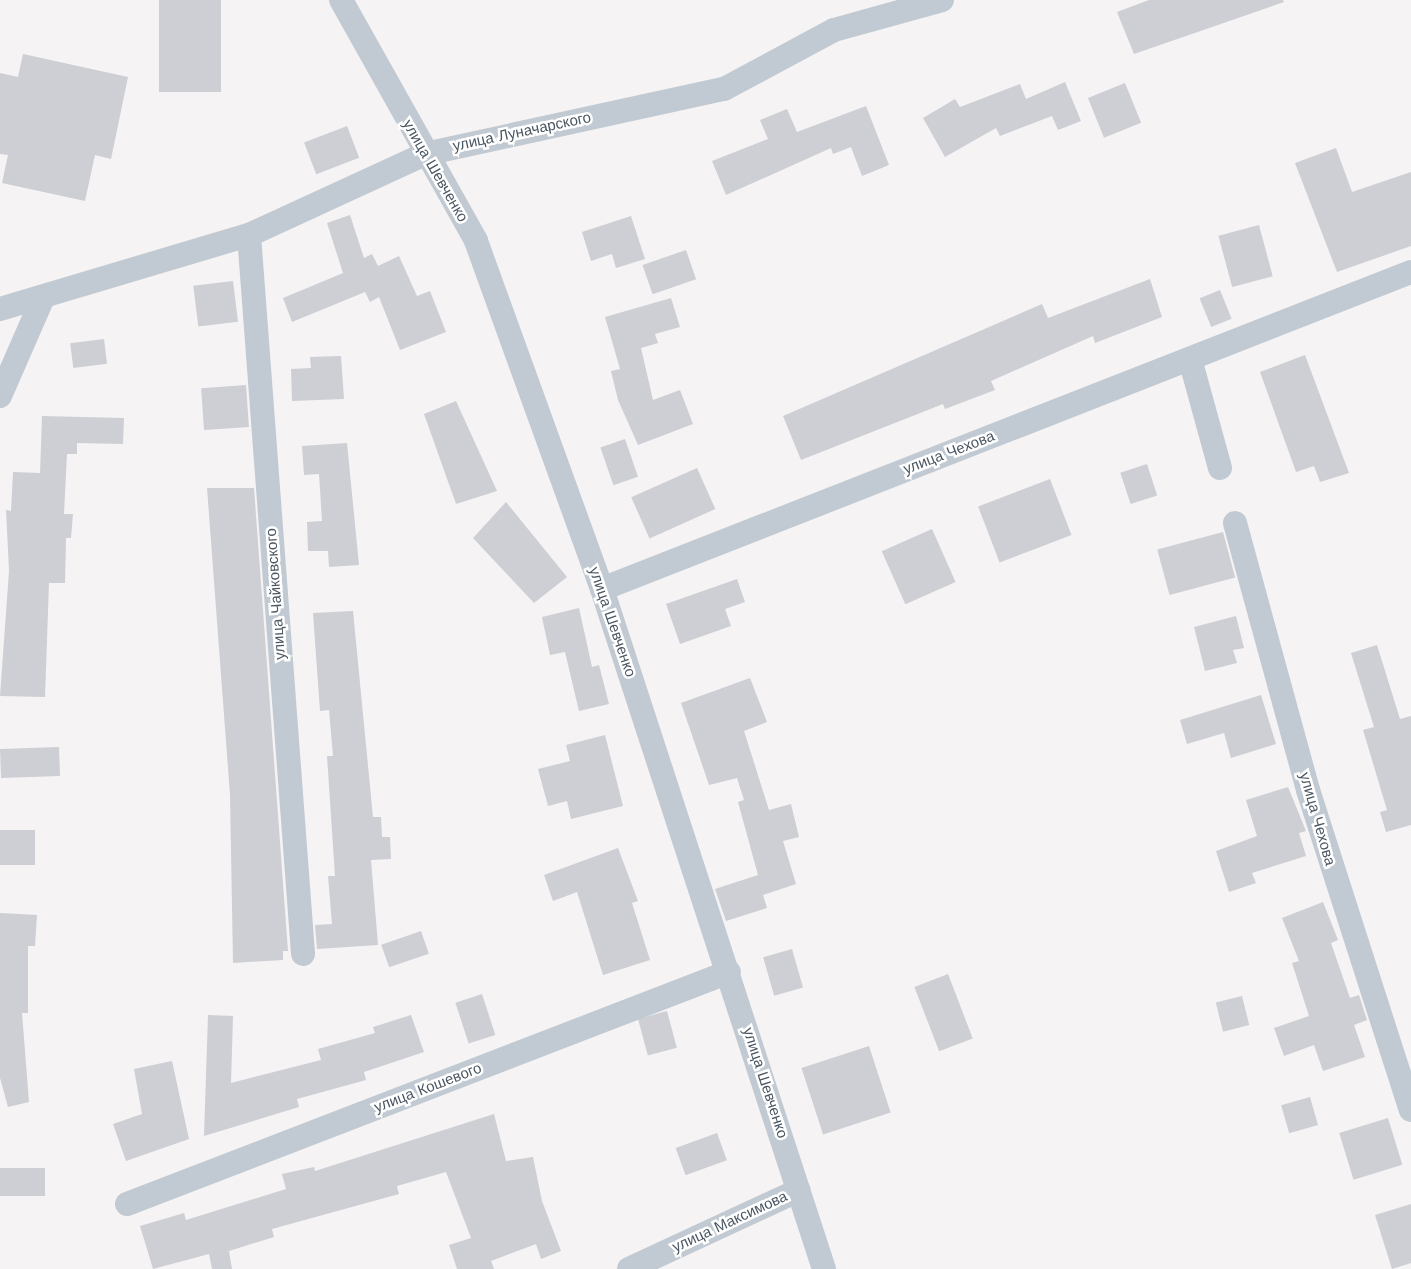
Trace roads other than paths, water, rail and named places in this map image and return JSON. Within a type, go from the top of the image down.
[{"type":"street","name":"улица Шевченко","points":[[341,0],[425,154],[476,241],[602,589],[729,972],[824,1269]]},
{"type":"street","name":"улица Луначарского","points":[[0,309],[42,300],[249,234],[425,154],[724,89],[834,30],[942,0]]},
{"type":"street","name":"улица Чайковского","points":[[249,234],[303,954]]},
{"type":"street","name":"улица Чехова","points":[[602,589],[1411,272]]},
{"type":"street","points":[[0,396],[42,300]]},
{"type":"street","points":[[1190,359],[1220,468]]},
{"type":"street","name":"улица Чехова","points":[[1235,523],[1349,927],[1411,1110]]},
{"type":"street","name":"улица Кошевого","points":[[127,1204],[729,972]]},
{"type":"street","name":"улица Максимова","points":[[629,1269],[799,1190]]}]
